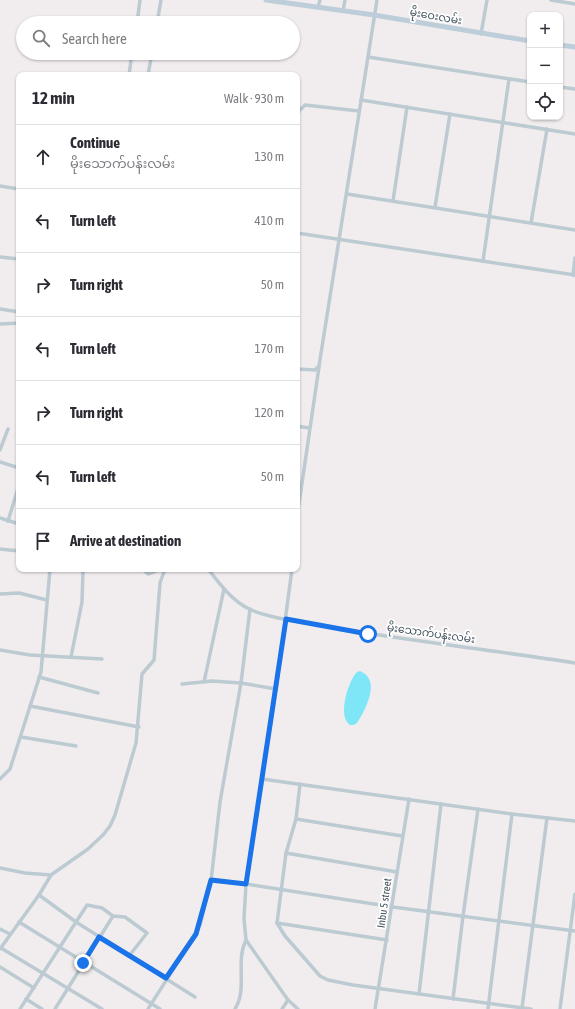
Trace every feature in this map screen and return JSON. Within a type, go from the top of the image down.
[{"type":"street","points":[[138,16],[140,0]]},
{"type":"street","points":[[159,16],[162,0]]},
{"type":"street","name":"မိုးဝေးလမ်း","points":[[266,0],[374,15],[527,41]]},
{"type":"street","points":[[318,7],[320,0]]},
{"type":"street","points":[[344,11],[345,0]]},
{"type":"street","points":[[300,495],[309,428],[377,0]]},
{"type":"street","points":[[482,34],[487,0]]},
{"type":"street","points":[[551,0],[575,4]]},
{"type":"street","points":[[563,45],[575,47]]},
{"type":"street","points":[[368,57],[527,82]]},
{"type":"street","points":[[129,72],[131,60]]},
{"type":"street","points":[[149,72],[151,60]]},
{"type":"street","points":[[483,261],[509,79]]},
{"type":"street","points":[[563,88],[575,90]]},
{"type":"street","points":[[361,100],[575,134]]},
{"type":"street","points":[[300,110],[305,105],[359,111]]},
{"type":"street","points":[[393,201],[406,107]]},
{"type":"street","points":[[434,207],[450,114]]},
{"type":"street","points":[[531,223],[547,129]]},
{"type":"street","points":[[0,186],[16,189]]},
{"type":"street","points":[[347,194],[575,230]]},
{"type":"street","points":[[300,233],[574,275],[575,258]]},
{"type":"street","points":[[0,257],[16,259]]},
{"type":"street","points":[[0,309],[16,312]]},
{"type":"street","points":[[0,324],[16,323]]},
{"type":"street","points":[[300,369],[316,370],[319,366]]},
{"type":"street","points":[[300,426],[309,428]]},
{"type":"street","points":[[0,450],[8,429]]},
{"type":"street","points":[[0,462],[16,467]]},
{"type":"street","points":[[8,521],[16,495]]},
{"type":"street","points":[[0,518],[16,523]]},
{"type":"street","points":[[0,549],[16,551]]},
{"type":"street","points":[[0,779],[10,769],[39,677],[44,656],[50,572]]},
{"type":"street","points":[[71,657],[82,602],[83,572]]},
{"type":"street","points":[[102,1009],[0,948],[51,875],[88,849],[110,826],[115,815],[136,743],[139,726],[142,674],[154,660],[160,583],[164,572]]},
{"type":"street","name":"မိုးသောက်ပန်းလမ်း","points":[[210,572],[232,598],[250,609],[286,619],[368,634],[575,663]]},
{"type":"street","points":[[236,1009],[240,1000],[242,950],[246,940],[244,919],[246,884],[276,689],[292,572]]},
{"type":"street","points":[[204,682],[224,589]]},
{"type":"street","points":[[0,594],[19,593],[47,600]]},
{"type":"street","points":[[148,1009],[166,978],[196,934],[211,880],[220,802],[241,683],[250,609]]},
{"type":"street","points":[[0,650],[44,656],[102,659]]},
{"type":"street","points":[[39,677],[98,693]]},
{"type":"street","points":[[182,684],[204,682],[241,683],[276,689]]},
{"type":"street","points":[[30,706],[139,726]]},
{"type":"street","points":[[20,737],[76,746]]},
{"type":"street","points":[[262,779],[512,814],[575,821]]},
{"type":"street","points":[[300,784],[296,819],[286,853],[278,923],[285,936],[320,976],[338,982],[531,1009]]},
{"type":"street","name":"Inbu 5 street","points":[[375,1009],[409,799]]},
{"type":"street","points":[[419,994],[441,804]]},
{"type":"street","points":[[453,999],[478,809]]},
{"type":"street","points":[[488,1009],[512,814]]},
{"type":"street","points":[[522,1008],[534,926],[547,818]]},
{"type":"street","points":[[296,819],[402,836]]},
{"type":"street","points":[[286,853],[398,872]]},
{"type":"street","points":[[0,868],[25,873],[51,875]]},
{"type":"street","points":[[211,880],[282,889],[392,907],[575,931]]},
{"type":"street","points":[[39,894],[76,922],[195,997]]},
{"type":"street","points":[[560,1009],[575,894]]},
{"type":"street","points":[[20,1009],[87,905],[102,908],[113,916],[125,917],[147,933],[129,956]]},
{"type":"street","points":[[55,1009],[113,916]]},
{"type":"street","points":[[19,922],[83,963],[160,1009]]},
{"type":"street","points":[[278,923],[387,940]]},
{"type":"street","points":[[0,929],[10,934]]},
{"type":"street","points":[[246,940],[293,1008],[298,1009]]},
{"type":"street","points":[[0,967],[34,988]]},
{"type":"street","points":[[26,999],[42,1009]]},
{"type":"street","points":[[282,1009],[288,1000]]},
{"type":"water","points":[[360,671],[367,675],[370,681],[370,696],[357,723],[350,725],[346,721],[344,715],[345,699],[350,683],[357,672]]},
{"type":"route","points":[[83,963],[99,937],[166,978],[196,934],[200,925],[211,880],[246,884],[286,619],[368,634]]}]
